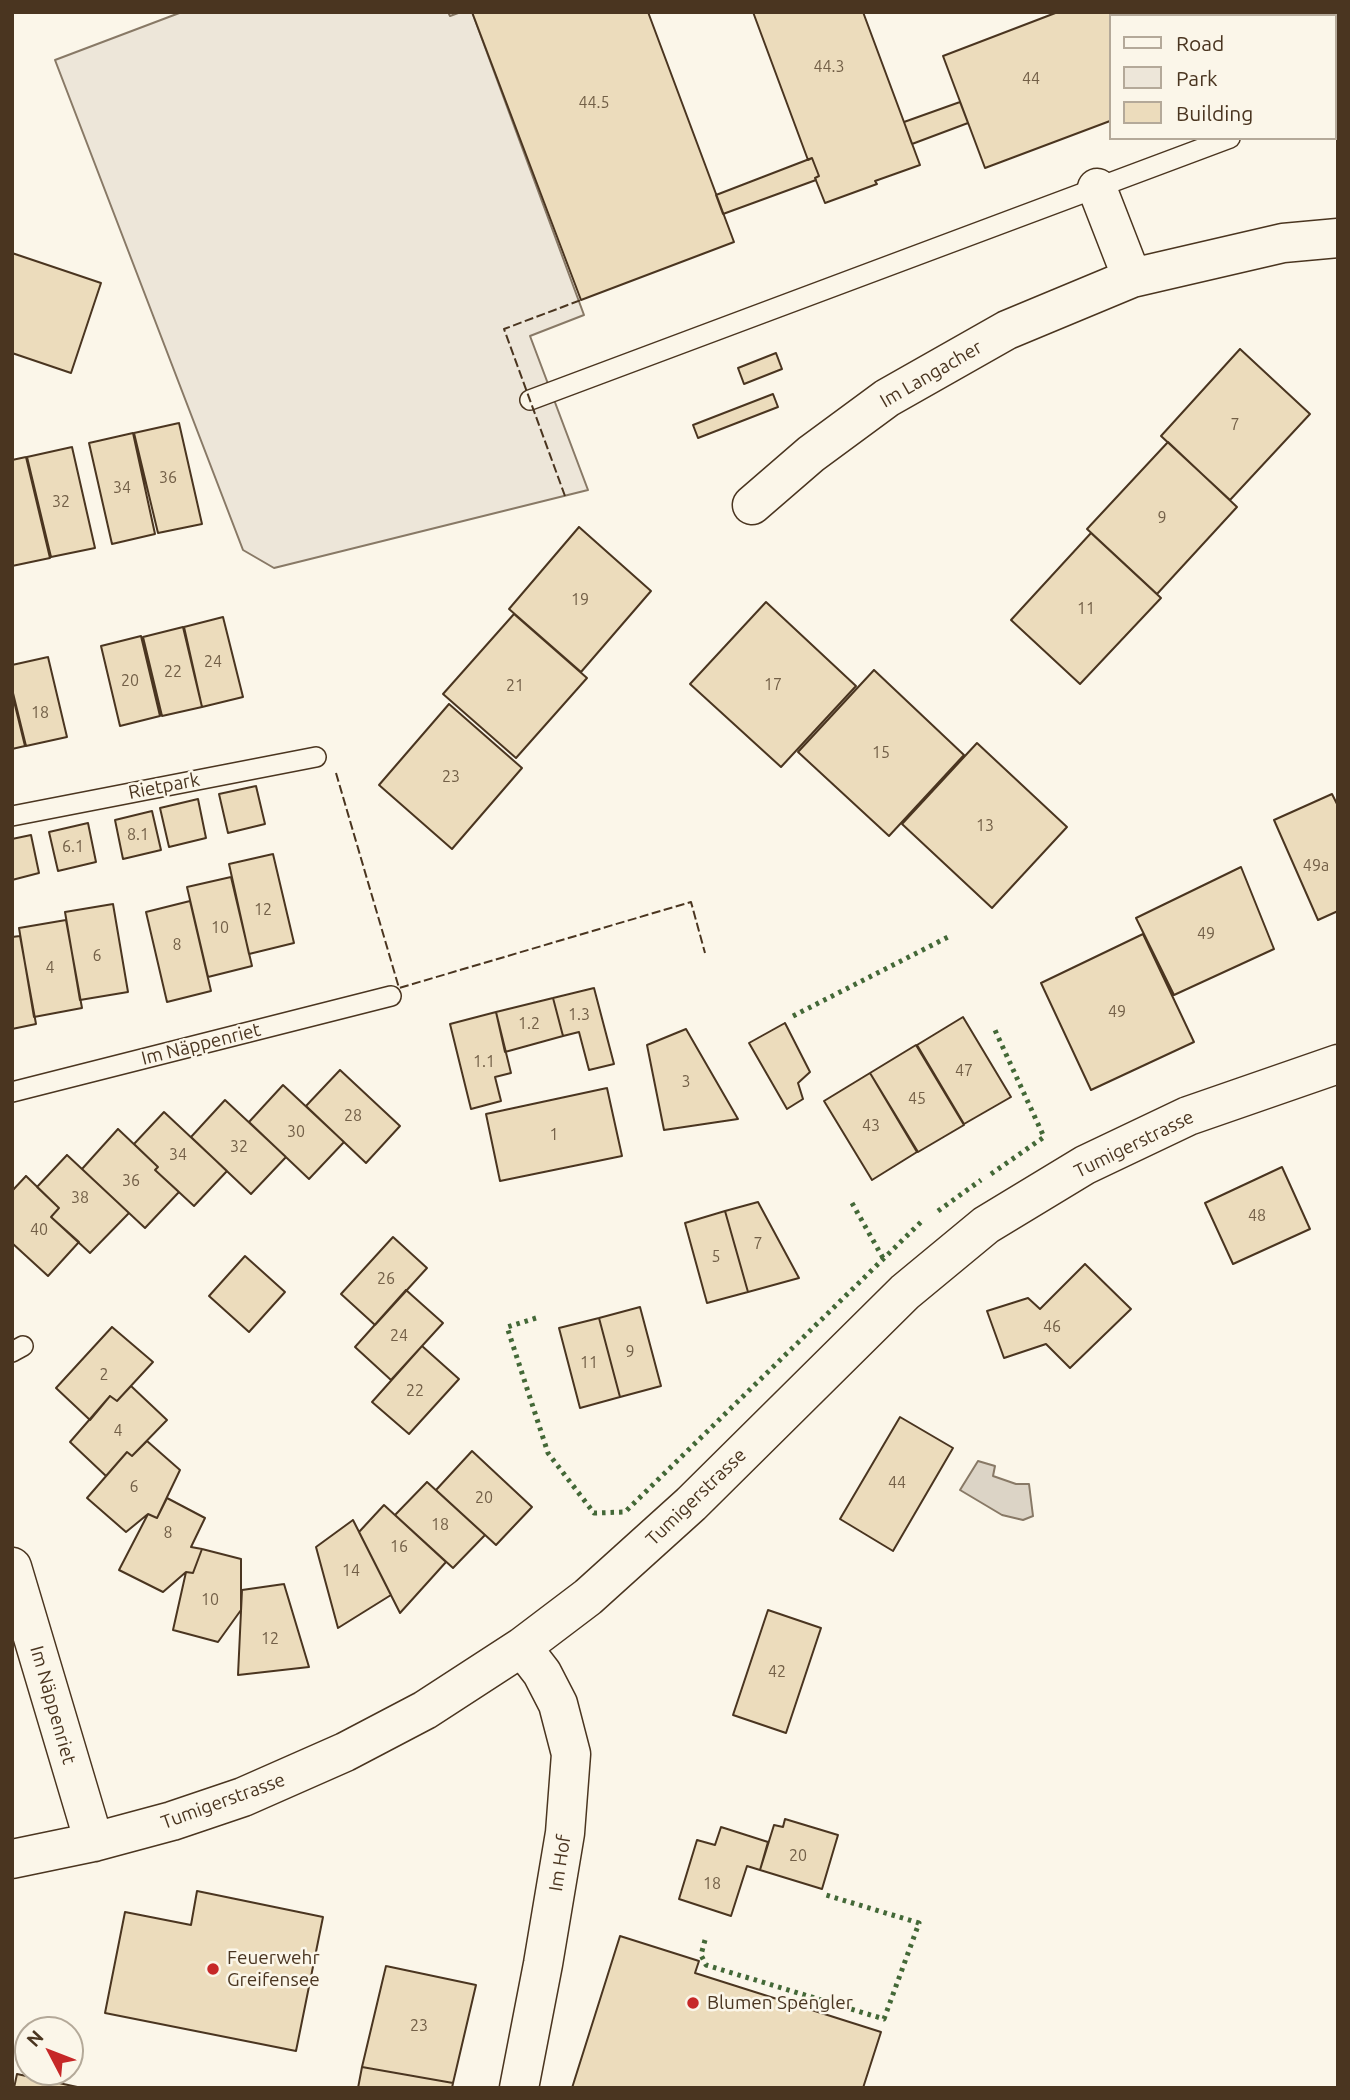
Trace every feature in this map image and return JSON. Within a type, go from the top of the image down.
[{"type":"street","points":[[1097,188],[1132,278]]},
{"type":"street","name":"Im Langacher","points":[[752,505],[811,454],[887,398],[1007,330],[1132,278],[1283,243],[1338,238]]},
{"type":"street","name":"Tumigerstrasse","points":[[12,1859],[94,1842],[172,1821],[243,1797],[345,1752],[425,1710],[522,1647],[624,1566],[691,1504],[905,1292],[986,1225],[1085,1165],[1188,1116],[1338,1064]]},
{"type":"street","name":"Im Näppenriet","points":[[12,1567],[94,1842]]},
{"type":"street","name":"Im Hof","points":[[519,2088],[565,1833],[571,1754],[558,1704],[542,1673],[522,1647]]},
{"type":"lane","points":[[530,400],[1225,140]]},
{"type":"lane","name":"Rietpark","points":[[12,816],[316,757]]},
{"type":"lane","name":"Im Näppenriet","points":[[12,1093],[391,996]]},
{"type":"green space","points":[[182,12],[448,12],[450,16],[472,12],[584,315],[530,336],[588,490],[274,568],[243,550],[55,60]]},
{"type":"shaded area","points":[[978,1461],[995,1466],[993,1476],[1016,1484],[1029,1484],[1033,1516],[1023,1520],[1002,1515],[960,1490]]},
{"type":"building","points":[[472,12],[648,12],[734,242],[581,300]]},
{"type":"building","points":[[753,12],[863,12],[920,165],[825,203],[815,178],[819,176],[812,158],[808,160]]},
{"type":"building","points":[[1058,12],[1144,14],[1108,14],[1108,122],[985,168],[943,56]]},
{"type":"building","points":[[1206,12],[1314,14],[1207,14]]},
{"type":"building","points":[[960,102],[968,123],[912,144],[904,122]]},
{"type":"building","points":[[812,158],[819,176],[816,180],[723,214],[716,195]]},
{"type":"building","points":[[12,253],[101,283],[71,373],[12,353]]},
{"type":"building","points":[[1240,349],[1310,414],[1230,500],[1161,436]]},
{"type":"building","points":[[776,353],[782,369],[744,384],[738,368]]},
{"type":"building","points":[[773,394],[778,407],[698,438],[693,425]]},
{"type":"building","points":[[179,423],[202,524],[158,533],[134,433]]},
{"type":"building","points":[[133,433],[155,534],[112,544],[89,443]]},
{"type":"building","points":[[1168,442],[1237,507],[1157,594],[1087,529]]},
{"type":"building","points":[[72,447],[95,548],[51,557],[27,457]]},
{"type":"building","points":[[26,457],[50,558],[12,566],[12,460]]},
{"type":"building","points":[[579,527],[651,591],[581,672],[509,609]]},
{"type":"building","points":[[1091,533],[1161,598],[1080,684],[1011,620]]},
{"type":"building","points":[[766,602],[856,686],[781,767],[690,684]]},
{"type":"building","points":[[514,614],[587,678],[516,758],[443,694]]},
{"type":"building","points":[[223,617],[243,697],[202,707],[184,627]]},
{"type":"building","points":[[183,627],[202,707],[162,716],[143,637]]},
{"type":"building","points":[[141,636],[160,716],[120,726],[101,646]]},
{"type":"building","points":[[48,657],[67,737],[26,746],[12,689],[12,665]]},
{"type":"building","points":[[874,670],[964,755],[889,836],[798,752]]},
{"type":"building","points":[[12,693],[25,746],[12,749]]},
{"type":"building","points":[[449,704],[522,768],[452,849],[379,785]]},
{"type":"building","points":[[977,743],[1067,827],[992,908],[902,824]]},
{"type":"building","points":[[256,786],[265,824],[228,833],[219,794]]},
{"type":"building","points":[[1332,794],[1338,806],[1338,911],[1318,920],[1274,820]]},
{"type":"building","points":[[198,799],[206,838],[169,847],[160,808]]},
{"type":"building","points":[[152,811],[161,850],[123,859],[115,820]]},
{"type":"building","points":[[88,823],[96,862],[58,871],[49,832]]},
{"type":"building","points":[[31,835],[39,873],[12,880],[12,839]]},
{"type":"building","points":[[273,854],[294,943],[249,954],[229,864]]},
{"type":"building","points":[[1241,867],[1274,949],[1174,995],[1136,918]]},
{"type":"building","points":[[231,877],[252,966],[208,977],[187,887]]},
{"type":"building","points":[[190,901],[211,991],[167,1002],[146,912]]},
{"type":"building","points":[[113,904],[128,992],[80,1000],[65,912]]},
{"type":"building","points":[[66,920],[82,1008],[34,1017],[19,928]]},
{"type":"building","points":[[1143,934],[1194,1042],[1091,1090],[1041,983]]},
{"type":"building","points":[[20,936],[36,1024],[12,1029],[12,937]]},
{"type":"building","points":[[594,988],[614,1064],[589,1070],[579,1032],[563,1036],[553,998]]},
{"type":"building","points":[[553,998],[563,1036],[505,1052],[496,1012]]},
{"type":"building","points":[[496,1012],[511,1073],[495,1077],[501,1101],[471,1109],[450,1024]]},
{"type":"building","points":[[963,1017],[1011,1097],[964,1124],[917,1045]]},
{"type":"building","points":[[785,1023],[810,1072],[798,1083],[803,1099],[787,1109],[749,1043]]},
{"type":"building","points":[[686,1029],[738,1119],[664,1130],[647,1045]]},
{"type":"building","points":[[916,1045],[964,1125],[918,1152],[870,1073]]},
{"type":"building","points":[[340,1070],[400,1126],[366,1163],[306,1106]]},
{"type":"building","points":[[870,1073],[917,1152],[872,1180],[824,1101]]},
{"type":"building","points":[[283,1085],[344,1142],[309,1179],[249,1122]]},
{"type":"building","points":[[607,1088],[622,1156],[500,1181],[486,1114]]},
{"type":"building","points":[[225,1100],[286,1157],[251,1194],[191,1137]]},
{"type":"building","points":[[164,1112],[227,1171],[194,1206],[155,1170],[158,1167],[134,1144]]},
{"type":"building","points":[[118,1129],[158,1167],[155,1170],[179,1192],[145,1228],[82,1169]]},
{"type":"building","points":[[67,1155],[129,1213],[90,1253],[51,1217],[59,1208],[37,1187]]},
{"type":"building","points":[[1282,1167],[1310,1229],[1233,1264],[1205,1203]]},
{"type":"building","points":[[26,1176],[59,1208],[51,1217],[79,1242],[48,1276],[12,1243],[12,1191]]},
{"type":"building","points":[[758,1202],[799,1278],[748,1292],[725,1211]]},
{"type":"building","points":[[725,1211],[748,1292],[707,1303],[685,1223]]},
{"type":"building","points":[[393,1237],[427,1268],[375,1325],[341,1294]]},
{"type":"building","points":[[245,1256],[285,1292],[249,1332],[209,1296]]},
{"type":"building","points":[[1085,1264],[1131,1309],[1070,1368],[1046,1344],[1004,1358],[987,1311],[1028,1298],[1040,1309]]},
{"type":"building","points":[[406,1290],[443,1323],[391,1380],[355,1347]]},
{"type":"building","points":[[640,1307],[661,1386],[620,1397],[599,1318]]},
{"type":"building","points":[[599,1318],[620,1397],[580,1408],[559,1328]]},
{"type":"building","points":[[112,1327],[153,1362],[117,1401],[110,1396],[90,1420],[56,1388]]},
{"type":"building","points":[[422,1346],[459,1379],[409,1434],[372,1402]]},
{"type":"building","points":[[131,1386],[167,1420],[132,1456],[127,1452],[106,1476],[70,1442],[110,1396],[117,1401]]},
{"type":"building","points":[[900,1417],[953,1448],[893,1551],[840,1519]]},
{"type":"building","points":[[147,1441],[180,1470],[157,1518],[148,1514],[126,1532],[87,1498],[127,1452],[132,1456]]},
{"type":"building","points":[[472,1451],[532,1507],[496,1545],[436,1490]]},
{"type":"building","points":[[427,1482],[485,1535],[453,1568],[395,1515]]},
{"type":"building","points":[[167,1498],[205,1518],[191,1547],[202,1549],[193,1573],[186,1572],[163,1592],[119,1570],[148,1514],[157,1518]]},
{"type":"building","points":[[384,1505],[446,1562],[400,1613],[359,1532]]},
{"type":"building","points":[[353,1520],[391,1595],[338,1628],[316,1547]]},
{"type":"building","points":[[202,1549],[241,1559],[241,1610],[218,1642],[173,1630],[186,1572],[193,1573]]},
{"type":"building","points":[[284,1584],[309,1667],[238,1675],[242,1590]]},
{"type":"building","points":[[768,1610],[821,1628],[786,1733],[733,1715]]},
{"type":"building","points":[[785,1819],[838,1835],[822,1889],[760,1870],[774,1825],[783,1827]]},
{"type":"building","points":[[721,1827],[768,1842],[760,1870],[747,1866],[731,1916],[679,1899],[697,1840],[715,1845]]},
{"type":"building","name":"Feuerwehr Greifensee","points":[[197,1891],[323,1917],[296,2051],[105,2013],[125,1912],[191,1925]]},
{"type":"building","name":"Blumen Spengler","points":[[620,1936],[699,1961],[695,1973],[881,2032],[863,2088],[572,2088]]},
{"type":"building","points":[[386,1966],[476,1985],[453,2083],[362,2067]]},
{"type":"building","points":[[362,2067],[453,2083],[452,2088],[358,2088]]},
{"type":"building","points":[[73,2086],[82,2088],[14,2088]]},
{"type":"hedge","points":[[793,1016],[952,935]]},
{"type":"hedge","points":[[991,1174],[1044,1137],[994,1028]]},
{"type":"hedge","points":[[938,1211],[981,1180]]},
{"type":"hedge","points":[[852,1203],[883,1258]]},
{"type":"hedge","points":[[536,1318],[507,1327],[548,1453],[594,1513],[625,1512],[924,1219]]},
{"type":"hedge","points":[[705,1940],[701,1955],[706,1965],[884,2019],[919,1923],[826,1895]]},
{"type":"fence","points":[[565,496],[504,329],[581,300]]},
{"type":"fence","points":[[336,773],[399,988],[691,902],[705,953]]},
{"type":"place","name":"Feuerwehr Greifensee","points":[[213,1969]]},
{"type":"place","name":"Blumen Spengler","points":[[693,2003]]}]
